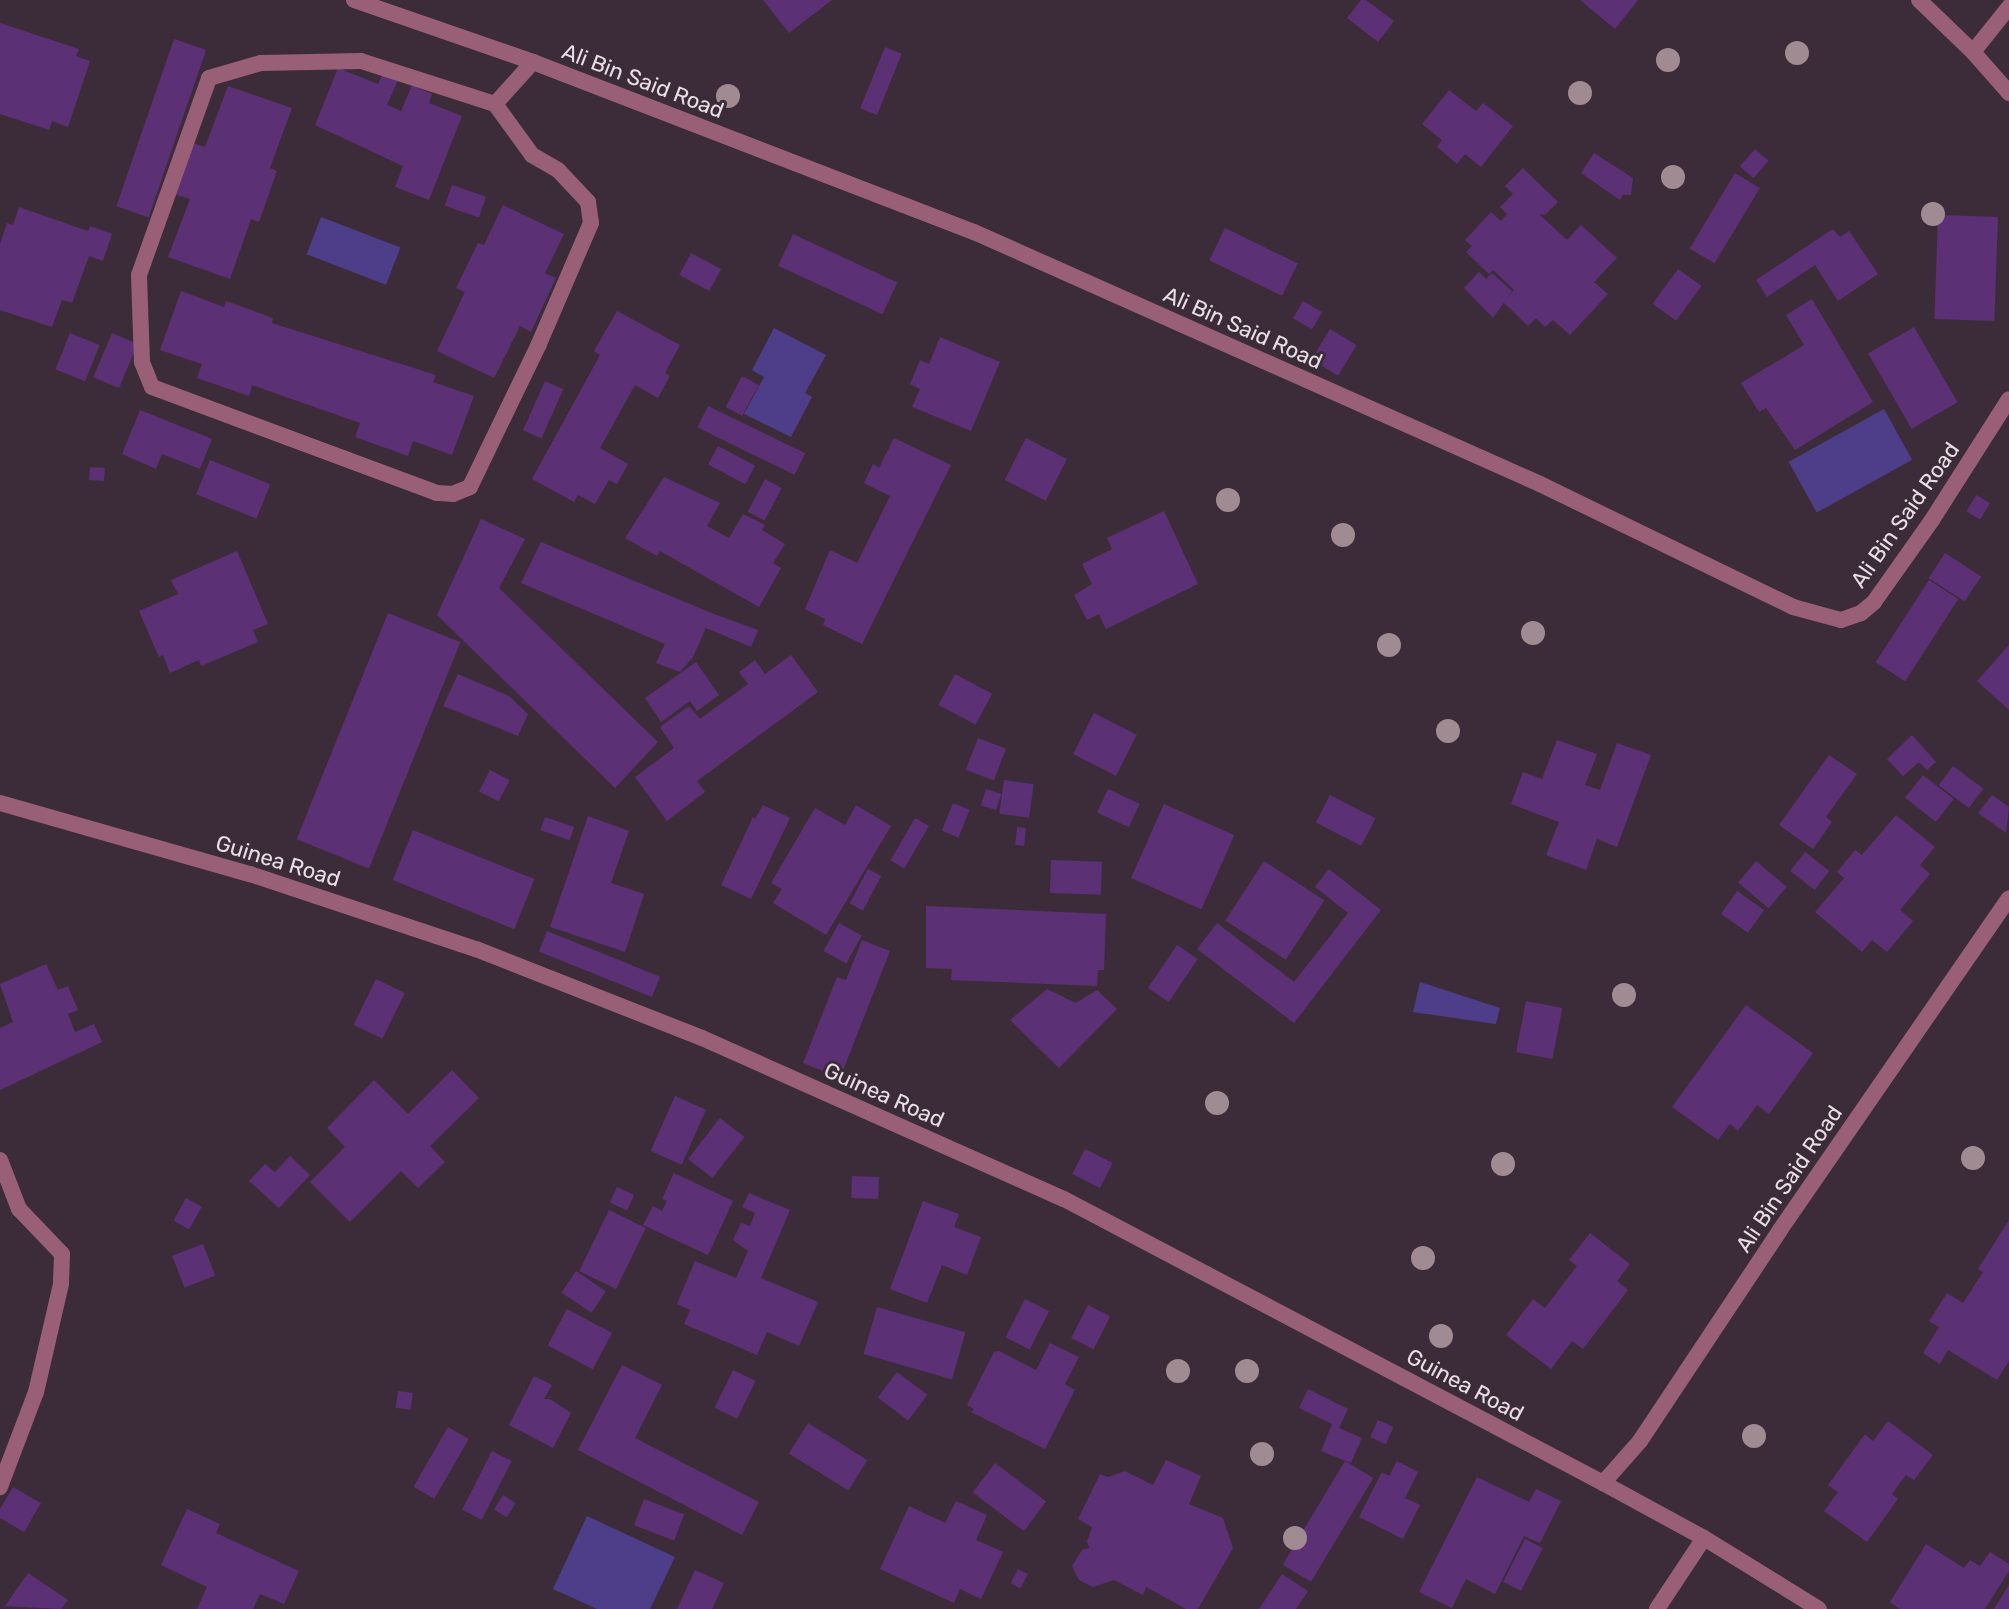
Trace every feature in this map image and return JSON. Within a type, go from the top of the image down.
[{"type":"street","name":"Ali Bin Said Road","points":[[354,0],[533,62],[974,232],[1540,484],[1793,607],[1841,620],[1861,613],[1874,602],[1932,520],[2009,399]]},
{"type":"street","points":[[1919,0],[1973,52],[2009,93]]},
{"type":"street","points":[[1973,52],[2009,7]]},
{"type":"street","points":[[361,61],[495,104],[532,155],[558,170],[574,184],[588,202],[591,223],[539,344],[470,487],[453,494],[437,493],[152,387],[142,362],[139,275],[209,78],[261,63],[361,61]]},
{"type":"street","points":[[495,104],[533,62]]},
{"type":"street","name":"Guinea Road","points":[[0,803],[250,874],[476,949],[702,1038],[1064,1199],[1603,1483],[1704,1538],[1819,1609]]},
{"type":"street","name":"Ali Bin Said Road","points":[[1603,1483],[1640,1441],[1780,1230],[2009,898]]},
{"type":"street","points":[[0,1160],[19,1209],[62,1254],[61,1284],[36,1392],[0,1487]]},
{"type":"street","points":[[1657,1609],[1704,1538]]},
{"type":"shaded area","points":[[321,217],[400,247],[386,285],[307,254]]},
{"type":"shaded area","points":[[774,328],[826,355],[805,393],[812,397],[791,437],[744,414],[764,377],[752,370]]},
{"type":"shaded area","points":[[1884,409],[1912,460],[1817,513],[1789,462]]},
{"type":"shaded area","points":[[1420,982],[1500,1008],[1496,1024],[1413,1012]]},
{"type":"shaded area","points":[[587,1516],[675,1557],[650,1609],[597,1609],[553,1589]]},
{"type":"building","points":[[763,0],[832,0],[789,33]]},
{"type":"building","points":[[1361,0],[1366,0],[1394,21],[1378,42],[1347,18]]},
{"type":"building","points":[[1580,0],[1638,0],[1615,29]]},
{"type":"building","points":[[0,23],[79,49],[76,56],[90,61],[68,127],[52,121],[49,130],[0,114]]},
{"type":"building","points":[[174,39],[206,50],[149,217],[116,206]]},
{"type":"building","points":[[885,47],[902,54],[877,115],[860,108]]},
{"type":"building","points":[[338,68],[378,84],[383,73],[398,80],[387,105],[401,111],[412,85],[432,94],[429,103],[462,116],[429,200],[395,187],[403,166],[315,125]]},
{"type":"building","points":[[228,86],[292,108],[270,168],[277,171],[259,222],[251,219],[230,279],[168,257],[190,199],[174,194],[193,143],[205,147]]},
{"type":"building","points":[[1449,90],[1476,111],[1483,103],[1513,126],[1481,167],[1465,154],[1457,164],[1437,147],[1442,140],[1422,124]]},
{"type":"building","points":[[1755,149],[1769,161],[1753,178],[1740,166]]},
{"type":"building","points":[[1594,153],[1633,178],[1631,195],[1623,195],[1620,200],[1581,173]]},
{"type":"building","points":[[1523,168],[1558,202],[1545,215],[1539,214],[1567,240],[1581,225],[1617,258],[1594,282],[1608,294],[1570,335],[1553,320],[1545,327],[1536,318],[1528,326],[1503,302],[1514,290],[1493,270],[1489,274],[1466,252],[1472,246],[1465,240],[1491,212],[1501,221],[1507,214],[1500,207],[1513,194],[1505,186]]},
{"type":"building","points":[[1735,173],[1760,188],[1715,263],[1690,248]]},
{"type":"building","points":[[452,185],[486,197],[479,218],[445,206]]},
{"type":"building","points":[[503,205],[564,234],[545,273],[556,278],[531,332],[520,326],[494,378],[437,351],[465,292],[456,288],[478,243],[484,245]]},
{"type":"building","points":[[19,207],[88,231],[90,226],[112,234],[103,261],[89,256],[72,303],[62,300],[52,327],[0,310],[0,244],[7,223],[13,225]]},
{"type":"building","points":[[1938,215],[1998,217],[1994,321],[1934,319]]},
{"type":"building","points":[[1225,228],[1298,264],[1282,296],[1209,260]]},
{"type":"building","points":[[1833,229],[1840,237],[1849,231],[1878,274],[1838,301],[1815,265],[1767,297],[1756,280]]},
{"type":"building","points":[[793,234],[897,283],[882,314],[778,266]]},
{"type":"building","points":[[691,253],[721,269],[709,291],[679,275]]},
{"type":"building","points":[[1678,269],[1701,286],[1676,321],[1653,304]]},
{"type":"building","points":[[1479,272],[1486,279],[1492,273],[1512,291],[1493,318],[1464,288]]},
{"type":"building","points":[[181,291],[224,307],[226,301],[273,318],[272,323],[436,375],[433,382],[474,396],[452,455],[413,441],[408,456],[355,437],[360,423],[252,385],[249,396],[197,378],[202,364],[160,350]]},
{"type":"building","points":[[1812,299],[1873,402],[1795,450],[1766,408],[1759,412],[1741,383],[1804,345],[1786,315]]},
{"type":"building","points":[[1303,301],[1322,312],[1312,329],[1293,318]]},
{"type":"building","points":[[617,311],[680,345],[665,373],[670,376],[658,398],[635,385],[600,448],[628,464],[617,484],[609,480],[595,504],[578,495],[574,502],[532,479],[600,355],[594,351]]},
{"type":"building","points":[[1914,327],[1958,402],[1912,429],[1868,354]]},
{"type":"building","points":[[1330,329],[1357,345],[1338,376],[1311,360]]},
{"type":"building","points":[[70,333],[100,345],[85,381],[55,369]]},
{"type":"building","points":[[112,333],[138,344],[119,388],[93,377]]},
{"type":"building","points":[[940,337],[1000,362],[971,431],[912,407],[920,389],[910,384],[920,360],[929,364]]},
{"type":"building","points":[[742,376],[759,385],[742,416],[726,407]]},
{"type":"building","points":[[545,381],[563,389],[541,438],[523,430]]},
{"type":"building","points":[[708,406],[805,453],[795,475],[697,428]]},
{"type":"building","points":[[140,410],[212,439],[200,469],[162,454],[156,469],[122,454]]},
{"type":"building","points":[[894,438],[951,465],[862,644],[823,625],[825,619],[805,609],[830,550],[857,563],[890,496],[864,483],[873,464],[879,468]]},
{"type":"building","points":[[1026,438],[1067,459],[1046,501],[1005,480]]},
{"type":"building","points":[[718,446],[755,466],[745,484],[708,465]]},
{"type":"building","points":[[210,460],[270,484],[256,519],[196,494]]},
{"type":"building","points":[[90,467],[105,468],[104,481],[89,480]]},
{"type":"building","points":[[664,477],[720,503],[707,526],[729,538],[743,514],[765,525],[762,530],[785,544],[773,563],[781,568],[759,607],[660,551],[657,556],[625,538]]},
{"type":"building","points":[[765,479],[782,488],[764,521],[748,512]]},
{"type":"building","points":[[1976,495],[1990,503],[1980,519],[1966,511]]},
{"type":"building","points":[[1164,511],[1198,584],[1106,629],[1099,614],[1087,620],[1074,595],[1092,584],[1082,564],[1112,549],[1107,538]]},
{"type":"building","points":[[481,519],[525,539],[499,588],[658,742],[615,788],[437,615]]},
{"type":"building","points":[[541,542],[758,630],[751,647],[706,628],[693,657],[680,672],[656,663],[665,644],[521,583]]},
{"type":"building","points":[[237,551],[268,624],[253,630],[258,642],[201,666],[199,660],[170,673],[163,655],[159,657],[139,611],[178,594],[171,580]]},
{"type":"building","points":[[1945,553],[1981,576],[1965,602],[1929,578]]},
{"type":"building","points":[[1929,580],[1958,599],[1905,681],[1876,662]]},
{"type":"building","points":[[388,613],[460,642],[369,868],[297,839]]},
{"type":"building","points":[[2009,645],[2009,710],[1977,681]]},
{"type":"building","points":[[791,655],[818,692],[697,781],[705,792],[667,821],[635,777],[674,748],[660,727],[689,706],[700,719],[748,684],[739,672],[755,660],[765,674]]},
{"type":"building","points":[[696,662],[719,695],[697,711],[690,701],[661,722],[645,698]]},
{"type":"building","points":[[458,674],[509,696],[528,714],[518,736],[443,706]]},
{"type":"building","points":[[955,674],[992,694],[976,725],[939,705]]},
{"type":"building","points":[[1094,713],[1137,735],[1116,776],[1073,754]]},
{"type":"building","points":[[1912,735],[1936,762],[1927,770],[1919,762],[1903,776],[1887,759]]},
{"type":"building","points":[[978,738],[1006,749],[994,780],[966,770]]},
{"type":"building","points":[[1557,740],[1597,754],[1585,785],[1600,790],[1617,743],[1651,755],[1617,847],[1597,839],[1586,870],[1546,855],[1559,822],[1511,804],[1523,772],[1542,779]]},
{"type":"building","points":[[1829,755],[1857,774],[1826,817],[1832,822],[1813,849],[1779,825]]},
{"type":"building","points":[[1953,766],[1983,789],[1969,808],[1939,785]]},
{"type":"building","points":[[490,770],[510,780],[499,801],[479,791]]},
{"type":"building","points":[[1923,775],[1954,799],[1936,822],[1905,798]]},
{"type":"building","points":[[1004,780],[1034,784],[1029,818],[999,814]]},
{"type":"building","points":[[986,789],[1001,794],[996,810],[981,805]]},
{"type":"building","points":[[1108,789],[1140,804],[1129,827],[1097,813]]},
{"type":"building","points":[[1330,795],[1375,818],[1361,846],[1316,823]]},
{"type":"building","points":[[1992,795],[2009,807],[2006,833],[1978,813]]},
{"type":"building","points":[[953,803],[970,810],[958,838],[942,831]]},
{"type":"building","points":[[1164,804],[1234,835],[1201,909],[1131,878]]},
{"type":"building","points":[[763,805],[790,818],[751,899],[721,885],[753,817],[755,819]]},
{"type":"building","points":[[856,805],[891,826],[826,935],[773,903],[782,889],[771,883],[815,808],[845,825]]},
{"type":"building","points":[[1896,815],[1935,847],[1920,865],[1930,874],[1900,910],[1913,921],[1887,952],[1872,940],[1862,952],[1815,912],[1844,878],[1837,872],[1855,850],[1862,855]]},
{"type":"building","points":[[588,816],[629,831],[611,883],[644,894],[625,952],[550,927]]},
{"type":"building","points":[[545,817],[574,827],[570,840],[540,830]]},
{"type":"building","points":[[915,818],[929,826],[904,868],[890,860]]},
{"type":"building","points":[[1017,827],[1026,828],[1024,846],[1015,845]]},
{"type":"building","points":[[413,830],[534,879],[514,929],[393,880]]},
{"type":"building","points":[[1805,852],[1829,871],[1815,890],[1790,871]]},
{"type":"building","points":[[1051,860],[1102,862],[1101,895],[1050,893]]},
{"type":"building","points":[[1264,861],[1324,900],[1286,960],[1225,921]]},
{"type":"building","points":[[1756,861],[1787,887],[1769,908],[1738,882]]},
{"type":"building","points":[[868,869],[881,876],[863,910],[850,903]]},
{"type":"building","points":[[1329,869],[1381,910],[1294,1023],[1197,949],[1217,923],[1294,982],[1348,913],[1315,887]]},
{"type":"building","points":[[1737,891],[1764,910],[1748,933],[1721,914]]},
{"type":"building","points":[[926,906],[1106,914],[1104,970],[1098,970],[1097,986],[951,980],[952,969],[926,968]]},
{"type":"building","points":[[839,923],[862,936],[846,964],[823,951]]},
{"type":"building","points":[[547,931],[660,977],[652,997],[539,951]]},
{"type":"building","points":[[862,940],[890,951],[840,1078],[803,1063],[837,977],[846,980]]},
{"type":"building","points":[[1177,945],[1198,959],[1169,1002],[1148,988]]},
{"type":"building","points":[[46,964],[58,990],[68,986],[78,1010],[68,1014],[75,1032],[94,1024],[102,1042],[0,1090],[0,1028],[13,1022],[0,984]]},
{"type":"building","points":[[376,979],[405,993],[382,1039],[354,1025]]},
{"type":"building","points":[[1047,989],[1076,1003],[1097,990],[1117,1009],[1059,1068],[1010,1020]]},
{"type":"building","points":[[1526,1001],[1562,1008],[1552,1059],[1516,1052]]},
{"type":"building","points":[[1746,1005],[1813,1053],[1769,1114],[1757,1105],[1738,1131],[1730,1124],[1718,1140],[1672,1107]]},
{"type":"building","points":[[452,1070],[479,1098],[430,1146],[445,1162],[418,1188],[401,1171],[350,1222],[310,1182],[345,1147],[327,1128],[374,1080],[408,1114]]},
{"type":"building","points":[[675,1096],[706,1110],[682,1165],[651,1151]]},
{"type":"building","points":[[720,1118],[744,1137],[712,1178],[688,1159]]},
{"type":"building","points":[[1085,1149],[1113,1163],[1100,1188],[1072,1174]]},
{"type":"building","points":[[290,1156],[310,1175],[279,1208],[249,1181],[265,1164],[275,1172]]},
{"type":"building","points":[[674,1173],[733,1201],[708,1255],[643,1225],[653,1206],[662,1211],[667,1201],[662,1199]]},
{"type":"building","points":[[852,1176],[879,1177],[878,1199],[851,1198]]},
{"type":"building","points":[[617,1187],[634,1195],[627,1210],[610,1202]]},
{"type":"building","points":[[749,1193],[790,1210],[761,1278],[818,1302],[799,1346],[767,1332],[757,1355],[684,1324],[690,1310],[677,1304],[695,1261],[736,1278],[748,1251],[733,1240],[741,1223],[750,1226],[755,1213],[742,1207]]},
{"type":"building","points":[[186,1198],[202,1207],[189,1229],[173,1221]]},
{"type":"building","points":[[923,1201],[959,1214],[954,1227],[981,1237],[967,1275],[942,1265],[927,1303],[890,1289]]},
{"type":"building","points":[[609,1210],[646,1228],[616,1289],[579,1271]]},
{"type":"building","points":[[2009,1220],[2009,1361],[1997,1380],[1948,1350],[1940,1364],[1923,1353],[1939,1327],[1929,1321],[1947,1293],[1963,1303],[1983,1272],[1978,1269]]},
{"type":"building","points":[[1590,1233],[1630,1264],[1617,1281],[1628,1290],[1583,1349],[1572,1341],[1551,1369],[1506,1335],[1533,1299],[1545,1308],[1577,1266],[1569,1260]]},
{"type":"building","points":[[203,1244],[215,1276],[184,1288],[172,1256]]},
{"type":"building","points":[[576,1271],[606,1291],[591,1313],[561,1293]]},
{"type":"building","points":[[1025,1299],[1049,1311],[1030,1350],[1005,1337]]},
{"type":"building","points":[[1088,1305],[1110,1316],[1093,1349],[1071,1338]]},
{"type":"building","points":[[877,1307],[965,1332],[952,1379],[863,1354]]},
{"type":"building","points":[[567,1309],[612,1333],[593,1369],[548,1345]]},
{"type":"building","points":[[1050,1343],[1079,1357],[1065,1384],[1075,1390],[1045,1449],[971,1412],[974,1409],[967,1405],[994,1352],[999,1351],[1036,1370]]},
{"type":"building","points":[[622,1365],[662,1385],[635,1438],[759,1502],[742,1535],[578,1450]]},
{"type":"building","points":[[733,1370],[755,1381],[737,1419],[715,1408]]},
{"type":"building","points":[[897,1372],[927,1395],[908,1420],[878,1398]]},
{"type":"building","points":[[534,1376],[552,1385],[544,1399],[550,1399],[571,1413],[553,1448],[509,1425]]},
{"type":"building","points":[[1308,1389],[1348,1409],[1339,1428],[1362,1438],[1351,1463],[1321,1451],[1332,1424],[1299,1408]]},
{"type":"building","points":[[398,1391],[413,1393],[410,1410],[396,1408]]},
{"type":"building","points":[[1378,1420],[1394,1427],[1386,1444],[1370,1437]]},
{"type":"building","points":[[1888,1421],[1933,1455],[1914,1480],[1906,1475],[1892,1494],[1898,1499],[1867,1542],[1824,1511],[1838,1492],[1828,1485],[1865,1434],[1873,1441]]},
{"type":"building","points":[[808,1423],[867,1460],[848,1491],[789,1454]]},
{"type":"building","points":[[448,1427],[469,1439],[434,1499],[414,1487]]},
{"type":"building","points":[[492,1451],[512,1461],[482,1520],[462,1510]]},
{"type":"building","points":[[1166,1460],[1201,1476],[1189,1504],[1223,1518],[1233,1548],[1198,1609],[1186,1609],[1146,1587],[1143,1595],[1114,1580],[1093,1587],[1079,1580],[1072,1566],[1082,1550],[1089,1548],[1087,1541],[1092,1527],[1078,1519],[1100,1474],[1108,1477],[1125,1471],[1153,1485]]},
{"type":"building","points":[[1345,1461],[1373,1478],[1311,1582],[1283,1565]]},
{"type":"building","points":[[1397,1461],[1418,1472],[1405,1498],[1420,1505],[1403,1539],[1359,1517],[1382,1472],[1389,1476]]},
{"type":"building","points":[[995,1463],[1046,1502],[1024,1531],[973,1493]]},
{"type":"building","points":[[1477,1477],[1529,1502],[1536,1489],[1561,1501],[1540,1543],[1524,1536],[1495,1594],[1466,1579],[1452,1608],[1419,1592]]},
{"type":"building","points":[[13,1487],[41,1503],[24,1532],[0,1518],[0,1509]]},
{"type":"building","points":[[503,1495],[516,1503],[507,1517],[494,1509]]},
{"type":"building","points":[[644,1499],[684,1514],[674,1541],[634,1525]]},
{"type":"building","points":[[956,1501],[987,1515],[976,1540],[1003,1552],[981,1599],[960,1589],[954,1603],[880,1569],[909,1506],[945,1523]]},
{"type":"building","points":[[187,1509],[220,1524],[216,1533],[299,1571],[284,1604],[260,1594],[253,1609],[197,1609],[207,1587],[161,1565]]},
{"type":"building","points":[[1525,1539],[1543,1548],[1521,1591],[1503,1582]]},
{"type":"building","points":[[1926,1544],[1964,1568],[1970,1560],[1980,1566],[1990,1552],[2009,1564],[2009,1571],[1985,1609],[1900,1609],[1890,1602]]},
{"type":"building","points":[[1018,1569],[1028,1574],[1021,1588],[1011,1583]]},
{"type":"building","points":[[695,1570],[724,1583],[712,1609],[677,1609]]},
{"type":"building","points":[[28,1573],[68,1600],[61,1609],[5,1606]]},
{"type":"building","points":[[1282,1574],[1308,1591],[1296,1609],[1259,1609]]},
{"type":"building","points":[[2009,1585],[2009,1609],[1994,1609]]}]
